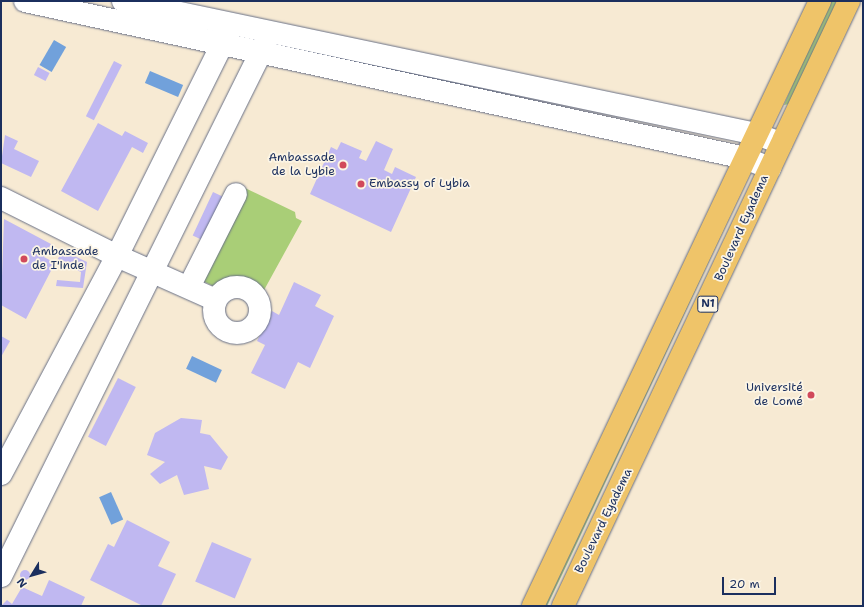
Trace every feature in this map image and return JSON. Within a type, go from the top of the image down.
[{"type":"highway","name":"N1","points":[[533,606],[665,334],[756,134],[820,1]]},
{"type":"highway","name":"Boulevard Eyadema","points":[[563,606],[849,1]]},
{"type":"street","points":[[25,1],[260,55],[745,158],[770,168]]},
{"type":"street","points":[[123,1],[756,134],[781,143]]},
{"type":"street","points":[[1,474],[117,256],[232,24]]},
{"type":"street","points":[[1,576],[271,32]]},
{"type":"street","points":[[189,287],[236,194]]},
{"type":"street","points":[[1,198],[117,256],[216,300]]},
{"type":"green space","points":[[828,1],[840,1],[789,104],[784,105]]},
{"type":"green space","points":[[746,182],[547,606],[541,606]]},
{"type":"green space","points":[[245,188],[295,212],[296,218],[302,221],[263,292],[245,283],[233,282],[219,289],[199,279]]},
{"type":"water","points":[[54,40],[66,47],[52,72],[40,65]]},
{"type":"water","points":[[150,71],[183,85],[178,97],[145,83]]},
{"type":"water","points":[[192,356],[222,370],[216,383],[186,369]]},
{"type":"water","points":[[111,492],[123,519],[111,525],[99,497]]},
{"type":"building","points":[[114,61],[122,65],[94,120],[86,116]]},
{"type":"building","points":[[38,67],[50,73],[45,81],[34,75]]},
{"type":"building","points":[[98,123],[122,136],[125,131],[148,143],[143,153],[132,147],[98,211],[61,191]]},
{"type":"building","points":[[5,135],[18,141],[14,149],[39,161],[31,177],[1,163]]},
{"type":"building","points":[[376,141],[393,149],[384,170],[392,174],[395,167],[416,177],[391,232],[310,194],[331,147],[337,150],[341,142],[362,151],[359,158],[366,161]]},
{"type":"building","points":[[213,192],[226,198],[205,241],[193,236]]},
{"type":"building","points":[[4,219],[51,244],[44,257],[55,263],[26,319],[1,305]]},
{"type":"building","points":[[62,250],[87,262],[83,288],[56,286],[57,280],[80,282],[81,272],[57,261]]},
{"type":"building","points":[[294,282],[321,295],[315,306],[334,316],[310,368],[298,362],[285,389],[251,373],[265,345],[257,341],[272,311],[279,315]]},
{"type":"building","points":[[1,336],[10,341],[1,357]]},
{"type":"building","points":[[118,378],[136,387],[106,446],[88,437]]},
{"type":"building","points":[[181,418],[202,420],[200,433],[210,435],[228,457],[221,470],[204,466],[209,489],[184,495],[177,475],[160,484],[150,474],[165,462],[147,455],[155,433]]},
{"type":"building","points":[[127,520],[170,542],[158,566],[176,574],[161,606],[143,606],[90,580],[108,544],[114,547]]},
{"type":"building","points":[[212,542],[252,559],[235,598],[195,582]]},
{"type":"building","points":[[23,570],[27,570],[29,571],[29,579],[23,580],[20,577],[20,573]]},
{"type":"building","points":[[49,580],[85,597],[81,606],[1,606],[7,600],[12,604],[22,587],[42,596]]},
{"type":"place","name":"Ambassade de la Lybie","points":[[343,165]]},
{"type":"place","name":"Embassy of Lybia","points":[[361,184]]},
{"type":"place","name":"Ambassade de I'inde","points":[[24,259]]},
{"type":"place","name":"Université de Lomé","points":[[811,395]]}]
